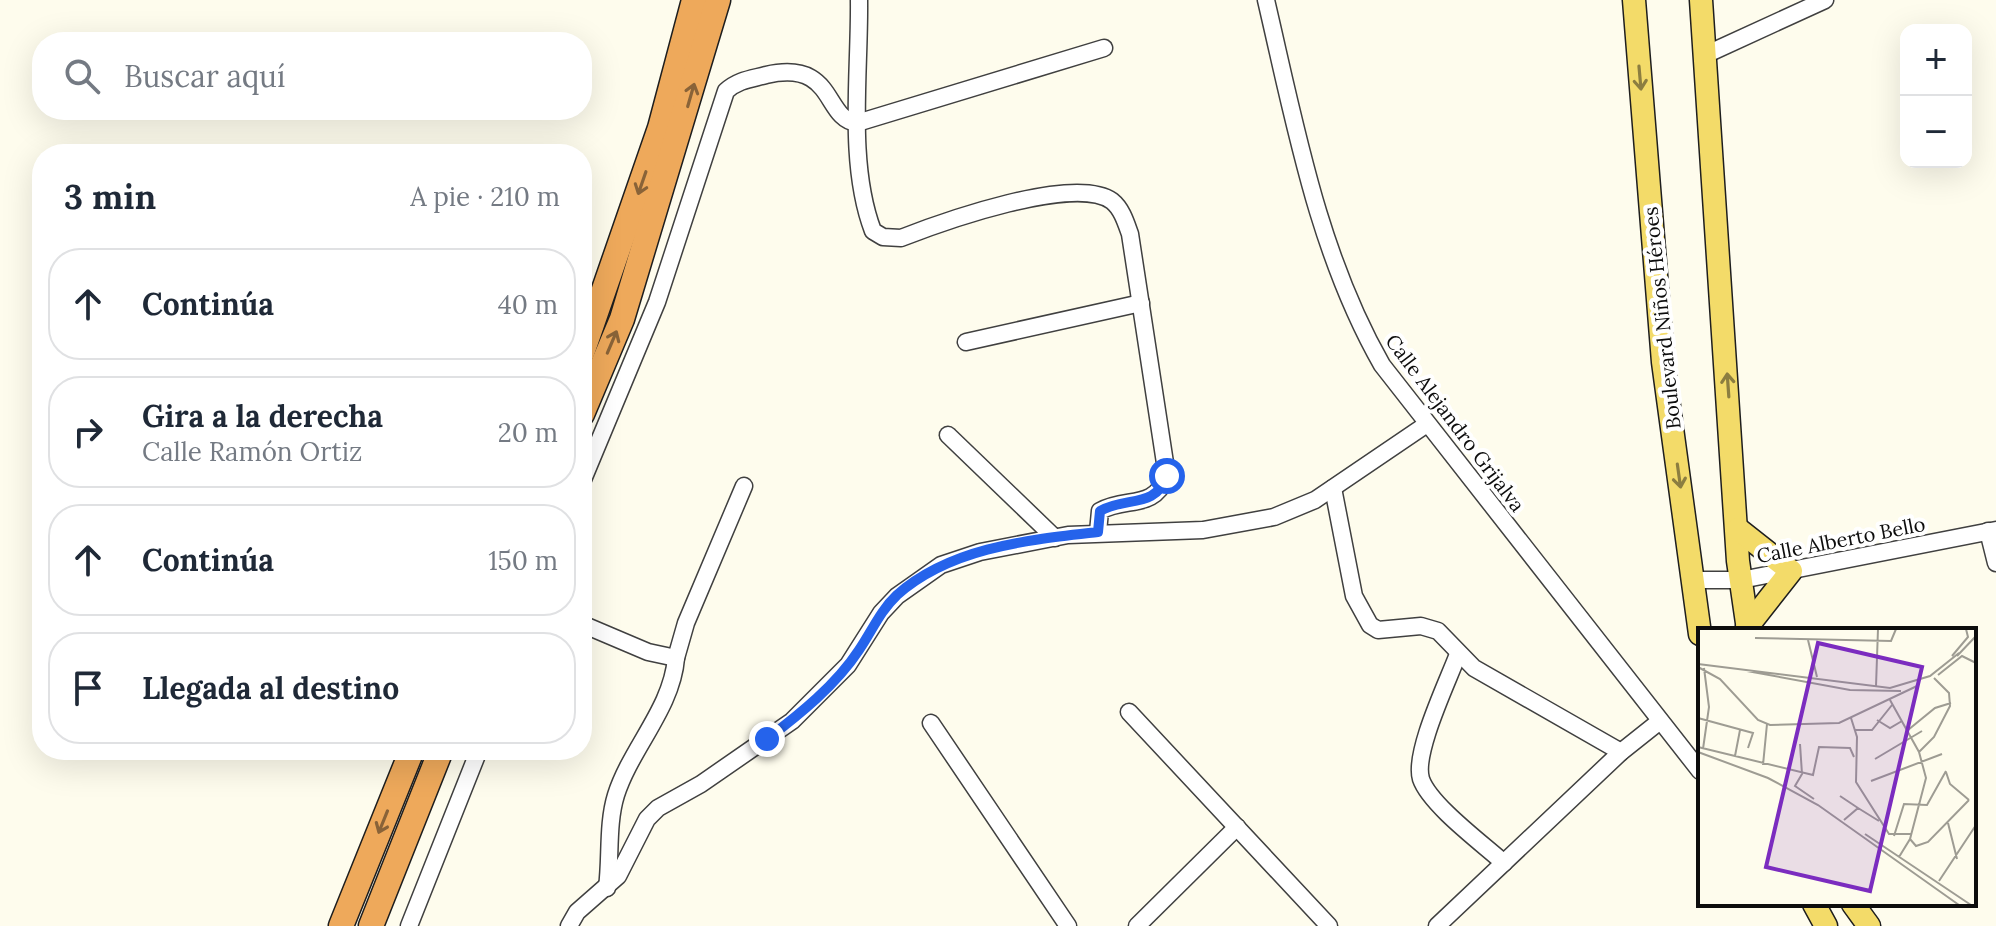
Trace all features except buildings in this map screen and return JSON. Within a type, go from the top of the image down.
[{"type":"highway","points":[[592,324],[660,128],[694,0]]},
{"type":"highway","points":[[592,390],[622,319],[718,0]]},
{"type":"highway","points":[[341,926],[408,760]]},
{"type":"highway","points":[[371,926],[437,760]]},
{"type":"main road","name":"Boulevard Niños Héroes","points":[[1634,0],[1663,362],[1699,628]]},
{"type":"main road","points":[[1701,0],[1747,628]]},
{"type":"main road","points":[[1738,529],[1791,571],[1748,628]]},
{"type":"main road","points":[[1812,906],[1826,926]]},
{"type":"main road","points":[[1854,906],[1869,926]]},
{"type":"street","points":[[859,0],[857,123],[865,199],[873,231],[883,237],[901,238],[1026,198],[1072,193],[1112,201],[1123,214],[1130,234],[1168,466],[1163,486],[1151,498],[1100,511],[1098,532]]},
{"type":"street","name":"Calle Alejandro Grijalva","points":[[1266,0],[1300,145],[1335,262],[1364,333],[1382,365],[1660,721],[1698,764]]},
{"type":"street","points":[[1705,55],[1825,0]]},
{"type":"street","points":[[592,458],[657,302],[726,91],[736,82],[785,71],[797,73],[823,87],[844,117],[857,123],[1104,48]]},
{"type":"street","points":[[966,342],[1141,303]]},
{"type":"street","points":[[569,926],[577,912],[607,888],[624,866],[647,819],[658,808],[701,784],[792,721],[848,665],[881,613],[920,578],[957,558],[1055,538],[1098,532],[1203,530],[1297,509],[1427,424]]},
{"type":"street","points":[[948,435],[1055,538]]},
{"type":"street","points":[[607,888],[616,793],[637,746],[670,689],[686,623],[744,486]]},
{"type":"street","points":[[1333,488],[1354,596],[1370,625],[1389,631],[1430,627],[1438,631],[1458,654],[1494,680],[1621,752]]},
{"type":"street","points":[[1992,531],[1996,563]]},
{"type":"street","name":"Calle Alberto Bello","points":[[1693,580],[1741,580],[1992,531]]},
{"type":"street","points":[[592,628],[648,652],[676,658]]},
{"type":"street","points":[[1458,654],[1422,754],[1420,777],[1434,798],[1504,863]]},
{"type":"street","points":[[1129,712],[1329,926]]},
{"type":"street","points":[[1437,926],[1621,752],[1660,721]]},
{"type":"street","points":[[931,723],[1068,926]]},
{"type":"street","points":[[409,926],[475,760]]},
{"type":"street","points":[[1137,926],[1237,827]]},
{"type":"route","points":[[767,739],[792,721],[848,665],[881,613],[920,578],[957,558],[1068,535],[1098,532],[1100,511],[1151,498],[1159,493],[1167,476]]}]
